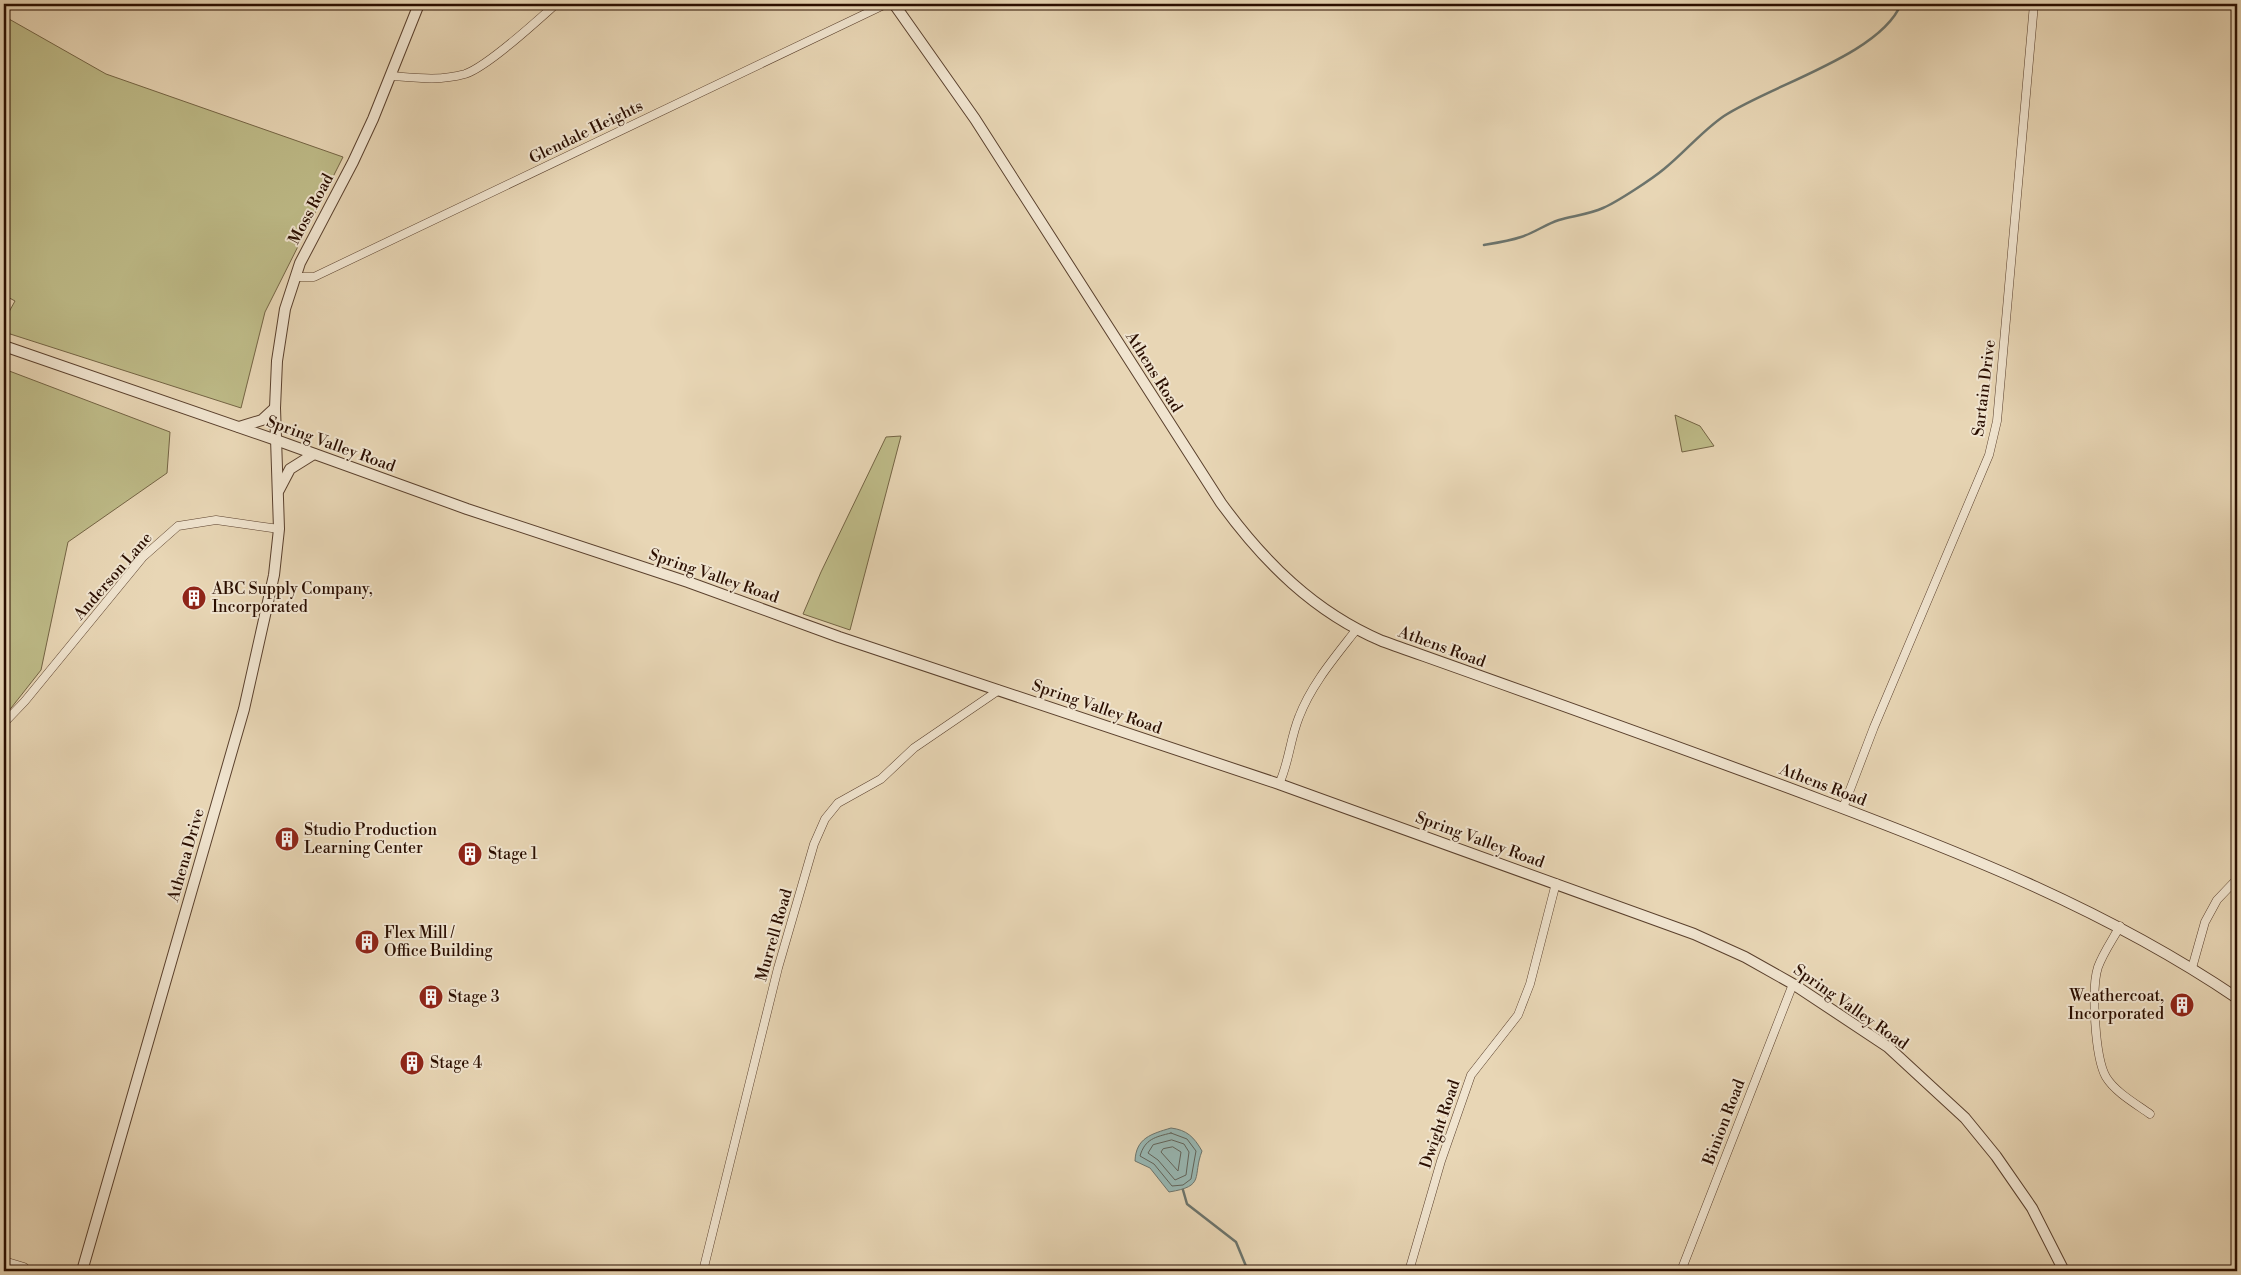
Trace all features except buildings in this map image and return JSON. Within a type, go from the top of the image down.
[{"type":"street","name":"Moss Road","points":[[276,440],[277,361],[285,309],[295,277],[300,263],[354,162],[392,76],[408,27],[418,4]]},
{"type":"street","points":[[392,76],[434,79],[466,74],[492,57],[556,4]]},
{"type":"street","name":"Glendale Heights","points":[[295,277],[314,276],[886,4]]},
{"type":"street","name":"Athens Road","points":[[894,4],[975,119],[1205,481],[1234,522],[1262,555],[1297,588],[1330,614],[1356,630],[1382,641],[1697,753],[1843,808],[2031,884],[2120,926],[2192,968],[2237,998]]},
{"type":"street","name":"Sartain Drive","points":[[1843,808],[1874,727],[1989,454],[1997,422],[2034,4]]},
{"type":"street","name":"Spring Valley Road","points":[[4,346],[276,440],[467,510],[688,582],[839,637],[1279,784],[1694,934],[1744,957],[1793,984],[1888,1047],[1965,1118],[1996,1156],[2032,1208],[2064,1271]]},
{"type":"street","points":[[237,427],[262,420],[275,408]]},
{"type":"street","name":"Athena Drive","points":[[82,1271],[244,709],[274,574],[280,529],[276,440]]},
{"type":"street","points":[[277,493],[290,469],[314,454]]},
{"type":"street","name":"Anderson Lane","points":[[4,723],[25,701],[143,558],[178,526],[216,520],[280,529]]},
{"type":"street","points":[[1279,784],[1286,770],[1299,717],[1307,698],[1356,630]]},
{"type":"street","name":"Murrell Road","points":[[703,1271],[778,968],[814,844],[825,819],[838,803],[881,779],[914,748],[999,690]]},
{"type":"street","points":[[2192,968],[2205,922],[2217,900],[2237,879]]},
{"type":"street","name":"Dwight Road","points":[[1409,1271],[1441,1161],[1472,1075],[1518,1015],[1530,984],[1556,883]]},
{"type":"street","points":[[2120,926],[2098,968],[2094,1005],[2096,1040],[2106,1077],[2126,1097],[2150,1114]]},
{"type":"street","name":"Binion Road","points":[[1681,1271],[1793,984]]},
{"type":"street","points":[[4,1261],[28,1271]]},
{"type":"shaded area","points":[[9,19],[106,74],[343,157],[265,312],[241,408],[4,332],[4,321],[15,301],[4,295],[4,32]]},
{"type":"shaded area","points":[[4,369],[170,432],[167,473],[68,542],[41,670],[4,717]]},
{"type":"shaded area","points":[[1675,415],[1700,426],[1714,446],[1682,452]]},
{"type":"shaded area","points":[[901,436],[850,630],[803,614],[821,572],[886,437]]},
{"type":"water","points":[[1171,1128],[1181,1130],[1190,1135],[1202,1151],[1196,1179],[1193,1183],[1181,1190],[1169,1192],[1150,1168],[1135,1161],[1138,1147],[1146,1138]]},
{"type":"waterway","points":[[1484,245],[1521,237],[1559,220],[1598,210],[1617,201],[1664,169],[1708,128],[1724,116],[1744,104],[1822,68],[1871,39],[1889,22],[1901,4]]},
{"type":"waterway","points":[[1183,1190],[1187,1204],[1236,1242],[1248,1271]]},
{"type":"place","name":"ABC Supply Company, Incorporated","points":[[194,598]]},
{"type":"place","name":"Studio Production Learning Center","points":[[287,839]]},
{"type":"place","name":"Stage 1","points":[[470,854]]},
{"type":"place","name":"Flex Mill / Office Building","points":[[367,942]]},
{"type":"place","name":"Stage 3","points":[[431,997]]},
{"type":"place","name":"Weathercoat, Incorporated","points":[[2182,1005]]},
{"type":"place","name":"Stage 4","points":[[412,1063]]}]
